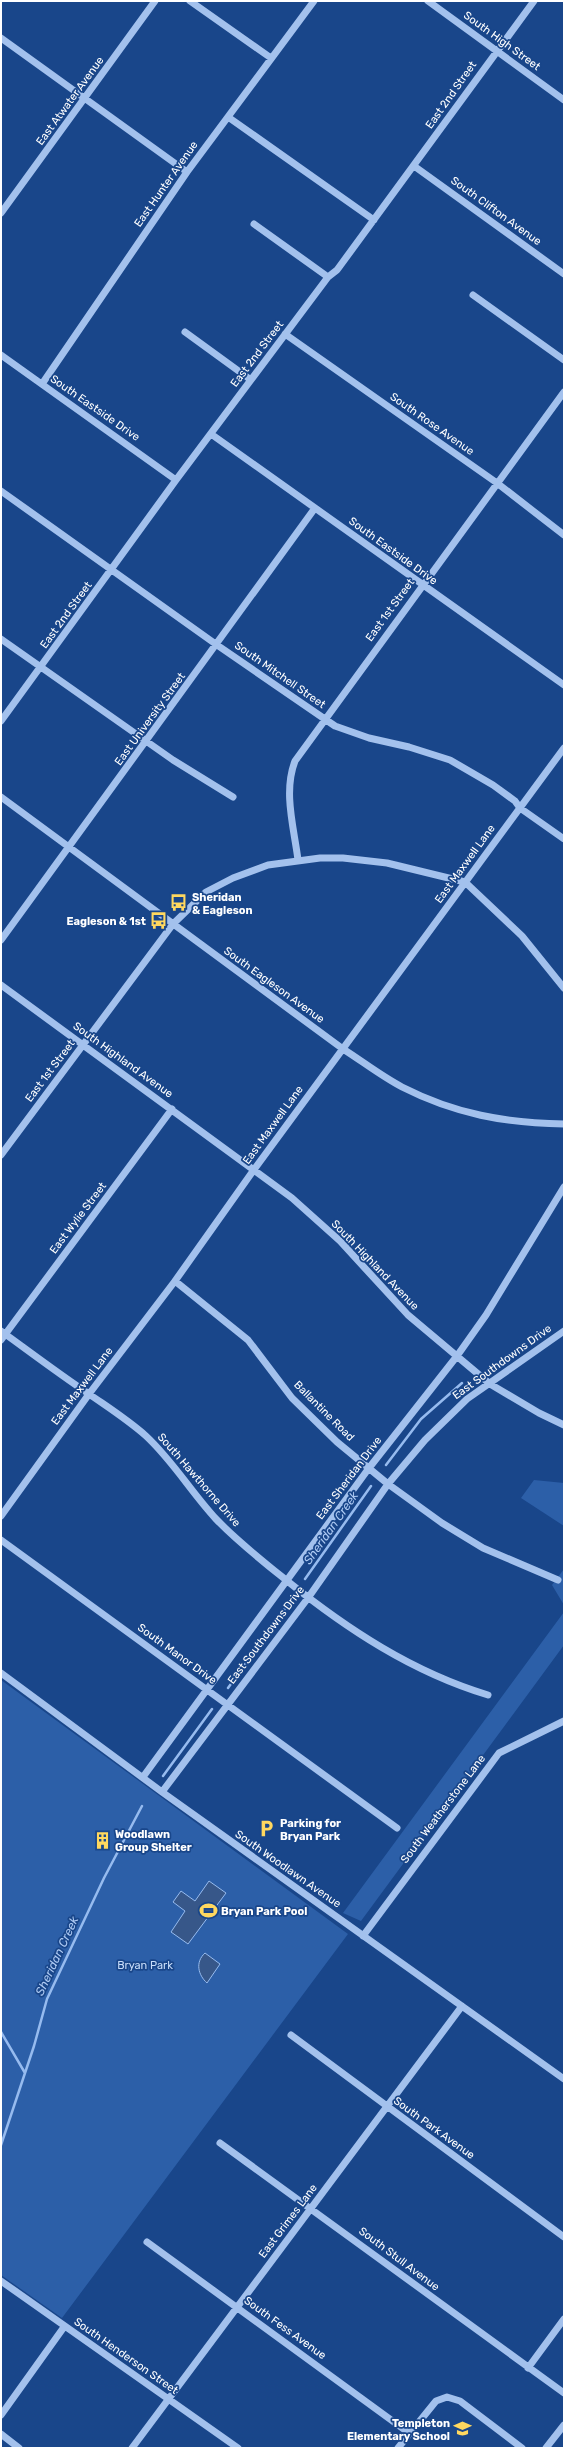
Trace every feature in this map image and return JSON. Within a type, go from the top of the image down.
[{"type":"street","name":"East Atwater Avenue","points":[[1,213],[155,1]]},
{"type":"street","points":[[190,1],[271,58]]},
{"type":"street","name":"East Hunter Avenue","points":[[42,384],[187,172],[314,1]]},
{"type":"street","name":"South High Street","points":[[428,1],[564,100]]},
{"type":"street","name":"East 2nd Street","points":[[1,721],[42,668],[176,480],[328,277],[337,270],[414,166],[496,50],[534,1]]},
{"type":"street","points":[[1,38],[187,172]]},
{"type":"street","points":[[228,117],[374,220]]},
{"type":"street","name":"South Clifton Avenue","points":[[414,166],[564,274]]},
{"type":"street","points":[[254,224],[328,277]]},
{"type":"street","points":[[472,295],[564,360]]},
{"type":"street","points":[[185,332],[251,380]]},
{"type":"street","name":"South Rose Avenue","points":[[285,334],[497,483],[564,535]]},
{"type":"street","name":"South Eastside Drive","points":[[1,354],[176,480]]},
{"type":"street","name":"East 1st Street","points":[[298,860],[289,777],[295,761],[324,719],[564,392]]},
{"type":"street","name":"South Eastside Drive","points":[[211,434],[422,585],[564,684]]},
{"type":"street","name":"South Mitchell Street","points":[[1,491],[217,645],[324,719],[357,735],[409,747],[450,760],[493,784],[515,801],[520,808],[564,839]]},
{"type":"street","name":"East University Street","points":[[1,940],[70,848],[315,508]]},
{"type":"street","points":[[1,639],[200,778],[233,796]]},
{"type":"street","name":"East Maxwell Lane","points":[[1,1516],[89,1394],[175,1281],[253,1171],[564,748]]},
{"type":"street","name":"South Eagleson Avenue","points":[[1,797],[343,1049],[401,1086],[454,1109],[496,1120],[564,1124]]},
{"type":"street","name":"East 1st Street","points":[[1,1155],[173,924],[196,899],[218,884],[261,867],[298,860],[343,858],[365,860],[465,882]]},
{"type":"street","points":[[465,882],[522,936],[564,988]]},
{"type":"street","name":"South Highland Avenue","points":[[1,985],[253,1171],[292,1198],[340,1241],[408,1315],[490,1384],[539,1413],[564,1425]]},
{"type":"street","name":"East Wylie Street","points":[[2,1335],[172,1110]]},
{"type":"street","name":"East Sheridan Drive","points":[[143,1777],[369,1468],[457,1356],[512,1275],[564,1187]]},
{"type":"street","name":"Ballantine Road","points":[[175,1281],[248,1340],[292,1398],[337,1442],[388,1484],[442,1523],[483,1548],[558,1580]]},
{"type":"street","name":"East Southdowns Drive","points":[[162,1792],[308,1598],[388,1484],[434,1430],[468,1399],[564,1331]]},
{"type":"street","name":"South Hawthorne Drive","points":[[2,1335],[119,1413],[146,1436],[165,1455],[215,1517],[241,1544],[308,1598],[377,1647],[405,1662],[455,1685],[488,1695]]},
{"type":"street","name":"South Manor Drive","points":[[1,1540],[208,1689],[227,1705],[397,1828]]},
{"type":"street","name":"South Woodlawn Avenue","points":[[1,1674],[162,1792],[564,2079]]},
{"type":"street","name":"South Weatherstone Lane","points":[[363,1936],[499,1753],[564,1721]]},
{"type":"street","name":"East Grimes Lane","points":[[132,2448],[236,2306],[312,2208],[386,2106],[462,2006]]},
{"type":"street","name":"South Park Avenue","points":[[291,2035],[564,2237]]},
{"type":"street","name":"South Stull Avenue","points":[[220,2143],[312,2208],[564,2393]]},
{"type":"street","name":"South Fess Avenue","points":[[147,2242],[409,2433]]},
{"type":"street","name":"South Henderson Street","points":[[1,2281],[238,2448]]},
{"type":"street","points":[[528,2368],[564,2319]]},
{"type":"street","points":[[1,2415],[64,2326]]},
{"type":"street","points":[[398,2448],[436,2401],[447,2397],[460,2401],[522,2448]]},
{"type":"street","points":[[546,2448],[564,2425]]},
{"type":"street","points":[[1,2434],[19,2448]]},
{"type":"green space","points":[[534,1480],[564,1483],[564,1526],[521,1498]]},
{"type":"green space","points":[[564,1569],[564,1605],[552,1585]]},
{"type":"green space","points":[[564,1612],[564,1645],[361,1921],[343,1913]]},
{"type":"green space","name":"Bryan Park","points":[[1,1680],[348,1934],[62,2318],[1,2275]]},
{"type":"shaded area","points":[[209,1881],[226,1893],[188,1944],[171,1932],[185,1911],[173,1902],[181,1891],[195,1901]]},
{"type":"shaded area","points":[[205,1953],[220,1964],[207,1983],[201,1976],[199,1968],[200,1960]]},
{"type":"waterway","name":"Sheridan Creek","points":[[386,1465],[421,1419],[462,1383]]},
{"type":"waterway","name":"Sheridan Creek","points":[[305,1579],[371,1486]]},
{"type":"waterway","name":"Sheridan Creek","points":[[228,1688],[292,1599]]},
{"type":"waterway","name":"Sheridan Creek","points":[[163,1776],[212,1709]]},
{"type":"waterway","name":"Sheridan Creek","points":[[1,2145],[34,2046],[47,1999],[104,1878],[142,1806]]},
{"type":"waterway","points":[[1,2032],[25,2073]]},
{"type":"place","name":"Sheridan & Eagleson","points":[[179,903]]},
{"type":"place","name":"Eagleson & 1st","points":[[159,921]]},
{"type":"place","name":"Parking for Bryan Park","points":[[267,1829]]},
{"type":"place","name":"Woodlawn Group Shelter","points":[[102,1840]]},
{"type":"place","name":"Bryan Park Pool","points":[[208,1911]]},
{"type":"place","name":"Templeton Elementary School","points":[[463,2429]]}]
